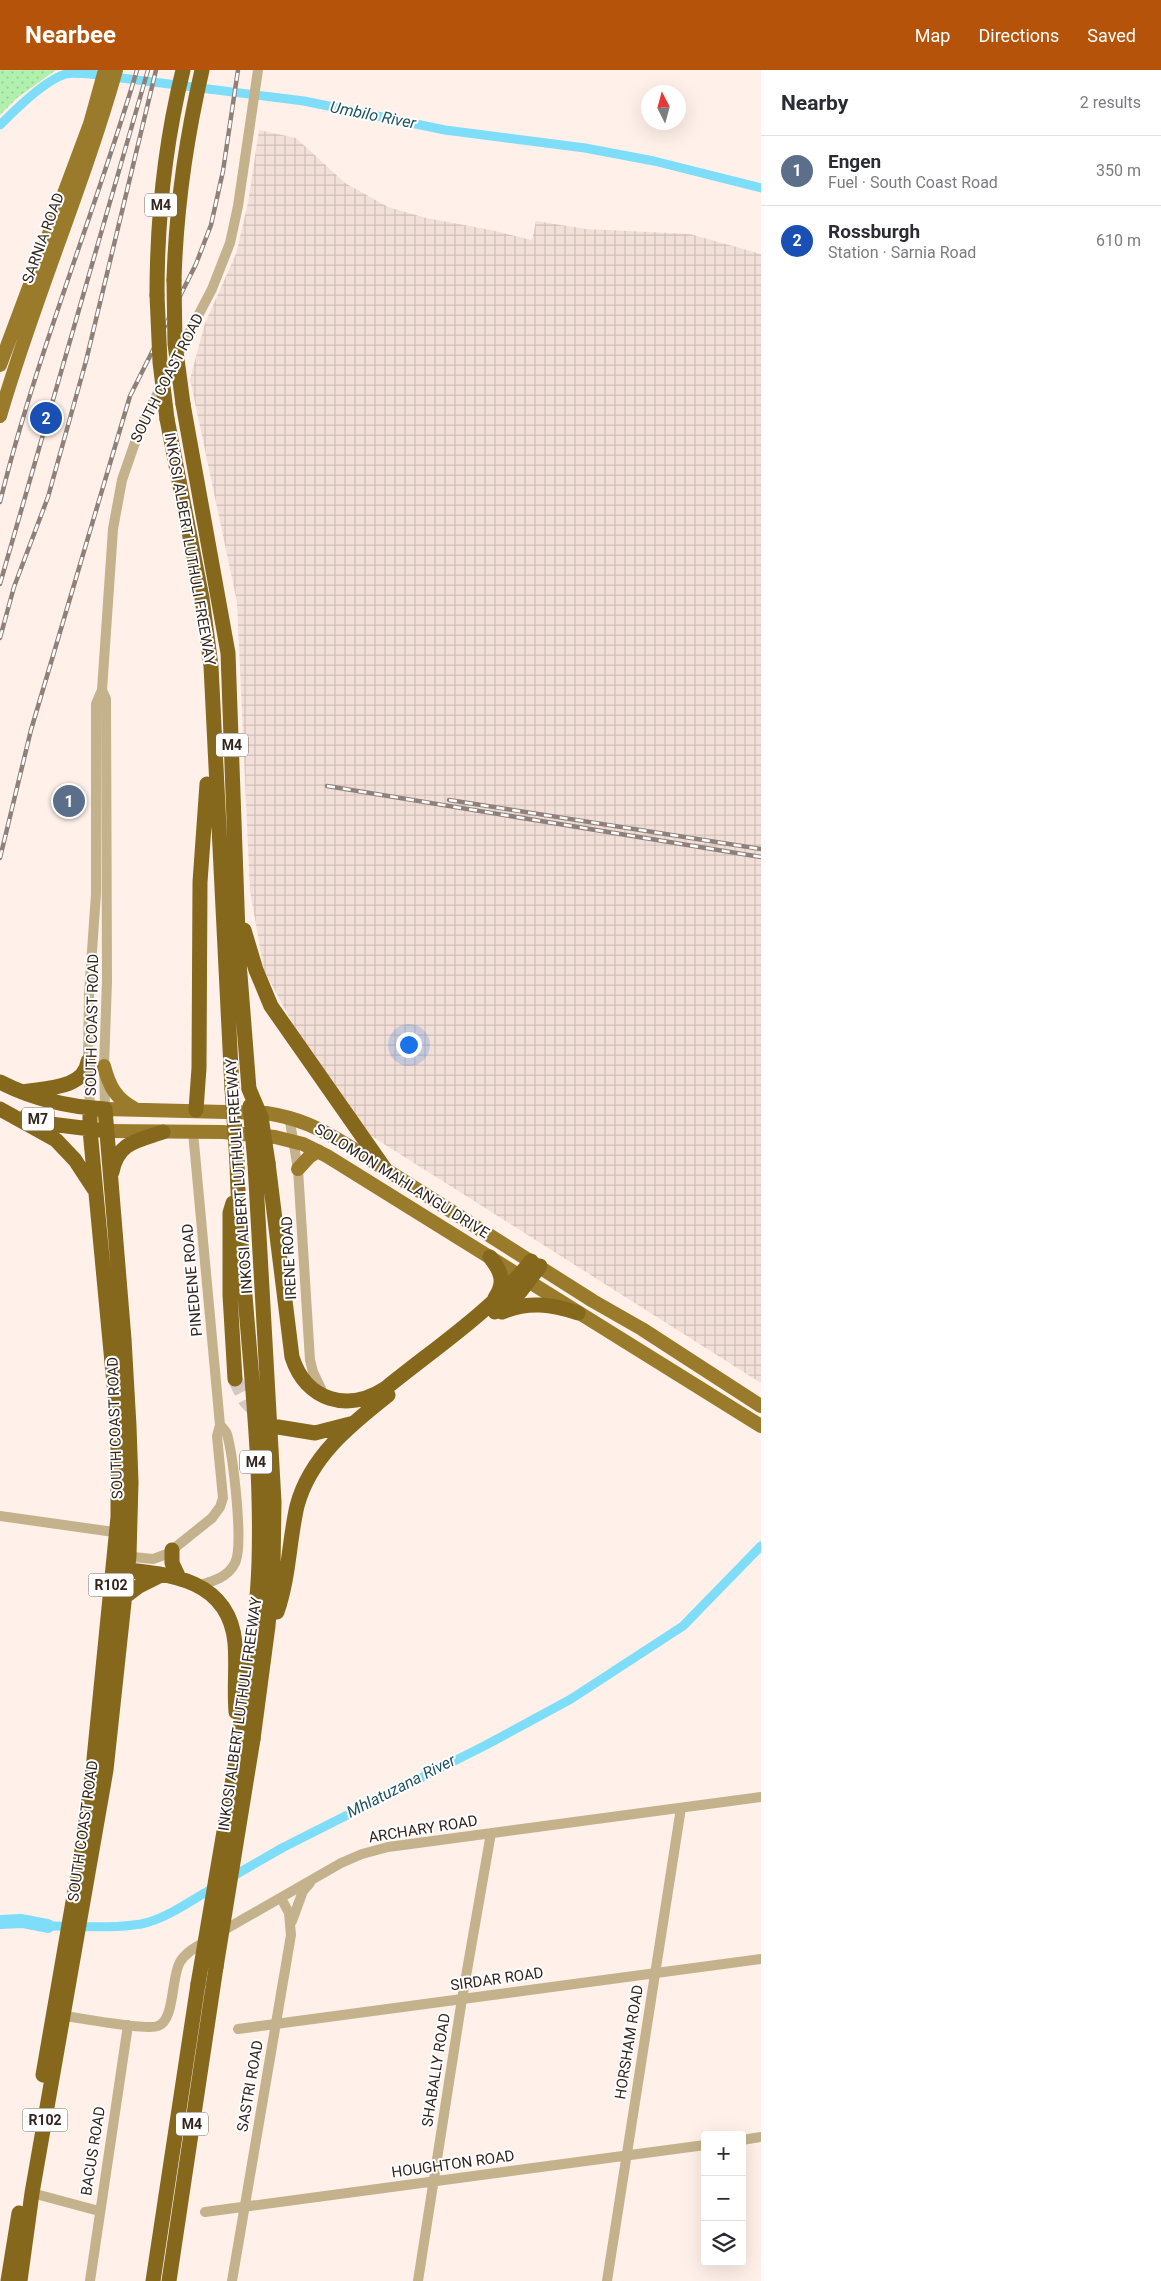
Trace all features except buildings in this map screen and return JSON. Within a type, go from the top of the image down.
[{"type":"highway","name":"INKOSI ALBERT LUTHULI FREEWAY","points":[[170,2281],[216,1967],[246,1738],[256,1619],[259,1543],[247,1304],[237,1185],[213,713],[206,623],[168,419],[160,362],[157,295],[160,214],[173,115],[183,70]]},
{"type":"highway","name":"INKOSI ALBERT LUTHULI FREEWAY","points":[[153,2281],[198,1984],[236,1761],[246,1738],[268,1626],[273,1568],[274,1484],[261,1163],[249,1089],[236,902],[227,639],[183,404],[175,344],[174,280],[180,197],[191,117],[202,70]]},
{"type":"highway","points":[[196,1110],[199,1068],[200,882],[213,713]]},
{"type":"highway","points":[[236,902],[256,970],[271,1006],[385,1169]]},
{"type":"highway","points":[[21,1092],[56,1086],[80,1079],[87,1071],[88,1062]]},
{"type":"highway","name":"SOLOMON MAHLANGU DRIVE","points":[[0,1082],[39,1098],[97,1109]]},
{"type":"highway","name":"SOLOMON MAHLANGU DRIVE","points":[[0,1104],[50,1124],[106,1131]]},
{"type":"highway","points":[[0,1109],[56,1140],[75,1160],[96,1192]]},
{"type":"highway","name":"SOUTH COAST ROAD","points":[[97,1109],[90,1130],[96,1192],[118,1340]]},
{"type":"highway","name":"SOUTH COAST ROAD","points":[[8,2281],[89,1845],[121,1562],[125,1482],[111,1186],[106,1131],[97,1109]]},
{"type":"highway","points":[[111,1186],[112,1171],[119,1153],[135,1141],[162,1132]]},
{"type":"highway","points":[[261,1163],[292,1357],[302,1381],[325,1396],[352,1401],[374,1396],[524,1279],[536,1264]]},
{"type":"highway","points":[[236,1379],[230,1294],[230,1213],[237,1185]]},
{"type":"highway","points":[[490,1257],[502,1277],[498,1294],[491,1304]]},
{"type":"highway","points":[[268,1626],[280,1604],[297,1507],[302,1491],[318,1462],[353,1423],[520,1292],[524,1279]]},
{"type":"highway","points":[[483,1322],[512,1308],[526,1304],[549,1305],[578,1313]]},
{"type":"highway","points":[[278,1427],[315,1432],[340,1428],[353,1423]]},
{"type":"highway","points":[[172,1550],[172,1563],[179,1578]]},
{"type":"highway","points":[[121,1562],[200,1585],[217,1599],[226,1611],[232,1626],[235,1642],[234,1699],[246,1738]]},
{"type":"highway","name":"SOUTH COAST ROAD","points":[[111,1643],[123,1598],[121,1562]]},
{"type":"highway","points":[[123,1598],[139,1586],[161,1575]]},
{"type":"highway","name":"SOUTH COAST ROAD","points":[[20,2281],[58,2015]]},
{"type":"main road","name":"SARNIA ROAD","points":[[0,416],[100,106],[105,70]]},
{"type":"main road","name":"SARNIA ROAD","points":[[0,365],[100,106],[116,70]]},
{"type":"main road","points":[[104,1066],[112,1091],[123,1103],[135,1110]]},
{"type":"main road","name":"SOLOMON MAHLANGU DRIVE","points":[[97,1109],[266,1113],[288,1116],[323,1131],[761,1406]]},
{"type":"main road","name":"SOLOMON MAHLANGU DRIVE","points":[[106,1131],[223,1132],[275,1137],[295,1141],[318,1151],[761,1426]]},
{"type":"main road","points":[[298,1169],[318,1151]]},
{"type":"street","name":"SOUTH COAST ROAD","points":[[97,1109],[104,1066],[107,941],[102,894],[96,723],[97,700],[102,690],[113,529],[122,480],[141,425],[222,266],[235,223],[257,71]]},
{"type":"street","name":"SOUTH COAST ROAD","points":[[97,1109],[88,1062],[89,994],[94,940],[102,894],[107,723],[106,699],[102,690]]},
{"type":"street","points":[[96,723],[107,723]]},
{"type":"street","points":[[96,748],[107,748]]},
{"type":"street","points":[[94,940],[107,941]]},
{"type":"street","name":"IRENE ROAD","points":[[288,1116],[295,1141],[298,1169],[310,1360],[317,1383],[325,1396]]},
{"type":"street","name":"PINEDENE ROAD","points":[[193,1132],[220,1425],[217,1436],[223,1498],[220,1507]]},
{"type":"street","name":"PINEDENE ROAD","points":[[200,1585],[221,1578],[229,1572],[235,1563],[239,1540],[226,1432],[220,1425]]},
{"type":"street","points":[[121,1562],[153,1559],[172,1550],[212,1518],[220,1507],[230,1505],[236,1507]]},
{"type":"street","points":[[0,1516],[123,1533]]},
{"type":"street","name":"ARCHARY ROAD","points":[[128,2025],[150,2028],[164,2022],[170,2006],[176,1971],[188,1952],[348,1860],[388,1847],[761,1797]]},
{"type":"street","name":"HORSHAM ROAD","points":[[606,2281],[681,1808]]},
{"type":"street","name":"SHABALLY ROAD","points":[[418,2281],[462,1999],[491,1833]]},
{"type":"street","points":[[291,1922],[304,1891],[318,1876]]},
{"type":"street","name":"SASTRI ROAD","points":[[232,2281],[243,2207],[277,2024],[291,1935],[289,1913],[281,1898]]},
{"type":"street","name":"SIRDAR ROAD","points":[[238,2029],[761,1959]]},
{"type":"street","points":[[58,2015],[128,2025]]},
{"type":"street","name":"BACUS ROAD","points":[[90,2281],[128,2025]]},
{"type":"street","points":[[746,2139],[761,2137]]},
{"type":"street","name":"HOUGHTON ROAD","points":[[205,2212],[701,2146]]},
{"type":"street","points":[[32,2193],[99,2211]]},
{"type":"shaded area","points":[[259,130],[296,138],[345,183],[388,207],[426,218],[532,240],[536,221],[586,229],[690,234],[761,254],[761,1383],[343,1118],[264,970],[250,891],[237,602],[190,379],[205,323],[236,254],[248,203]]},
{"type":"green space","points":[[0,70],[56,70],[17,98],[0,115]]},
{"type":"waterway","name":"Umbilo River","points":[[0,125],[49,82],[68,73],[90,74],[304,101],[445,130],[585,148],[654,161],[761,188]]},
{"type":"waterway","name":"Mhlatuzana River","points":[[230,1878],[282,1848],[486,1745],[571,1699],[683,1626],[761,1546]]},
{"type":"waterway","name":"Mhlatuzana River","points":[[48,1926],[107,1927],[141,1924],[170,1913],[216,1886]]},
{"type":"waterway","name":"Mhlatuzana River","points":[[0,1922],[22,1921],[48,1926]]},
{"type":"tunnel","points":[[235,1379],[246,1401],[260,1415]]},
{"type":"railway","points":[[0,502],[14,447],[48,339],[103,178],[137,70]]},
{"type":"railway","points":[[0,584],[148,70]]},
{"type":"railway","points":[[0,638],[14,587],[48,497],[86,361],[156,70]]},
{"type":"railway","points":[[0,858],[31,730],[130,396],[196,264],[211,225],[223,171],[238,70]]},
{"type":"railway","points":[[327,786],[761,857]]},
{"type":"railway","points":[[449,800],[761,849]]},
{"type":"place","name":"Rossburgh","points":[[46,418]]},
{"type":"place","name":"Engen","points":[[69,801]]}]
